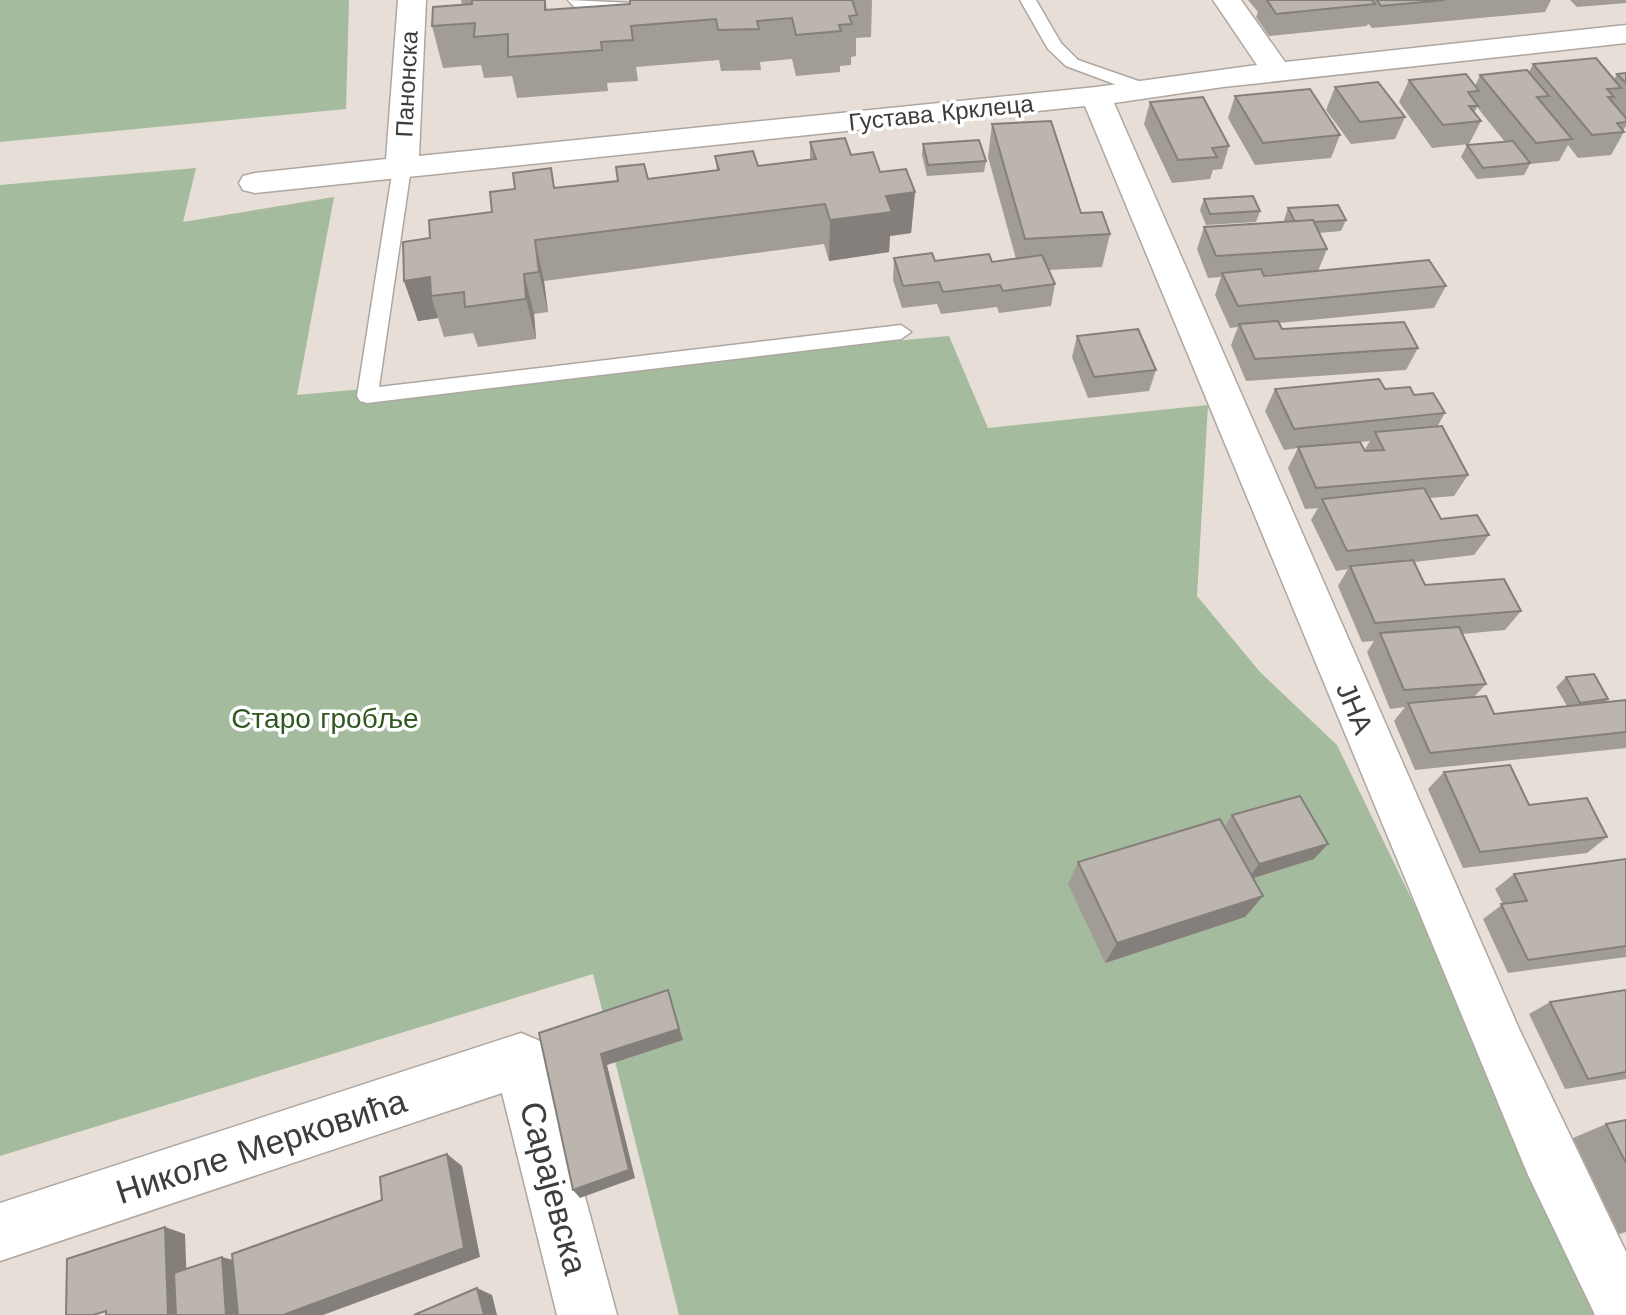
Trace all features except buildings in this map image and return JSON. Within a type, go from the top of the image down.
[{"type":"street","name":"Панонска","points":[[402,168],[412,0]]},
{"type":"street","points":[[582,0],[592,7],[623,13],[737,0]]},
{"type":"street","points":[[1227,0],[1277,72]]},
{"type":"street","name":"Густава Крклеца","points":[[255,183],[1096,96],[1277,72],[1626,34]]},
{"type":"street","name":"ЈНА","points":[[1096,96],[1495,1036],[1548,1155],[1626,1315]]},
{"type":"street","name":"Николе Мерковића","points":[[0,1232],[521,1060]]},
{"type":"street","name":"Сарајевска","points":[[521,1060],[587,1315]]},
{"type":"lane","points":[[1028,0],[1054,46],[1072,63],[1147,90]]},
{"type":"lane","points":[[402,168],[367,396],[901,332]]},
{"type":"green space","points":[[0,0],[349,0],[346,109],[0,142]]},
{"type":"green space","name":"Старо гробље","points":[[196,168],[183,222],[334,197],[297,395],[949,336],[988,428],[1208,405],[1197,596],[1260,672],[1337,745],[1613,1315],[679,1315],[593,974],[0,1156],[0,185]]}]
